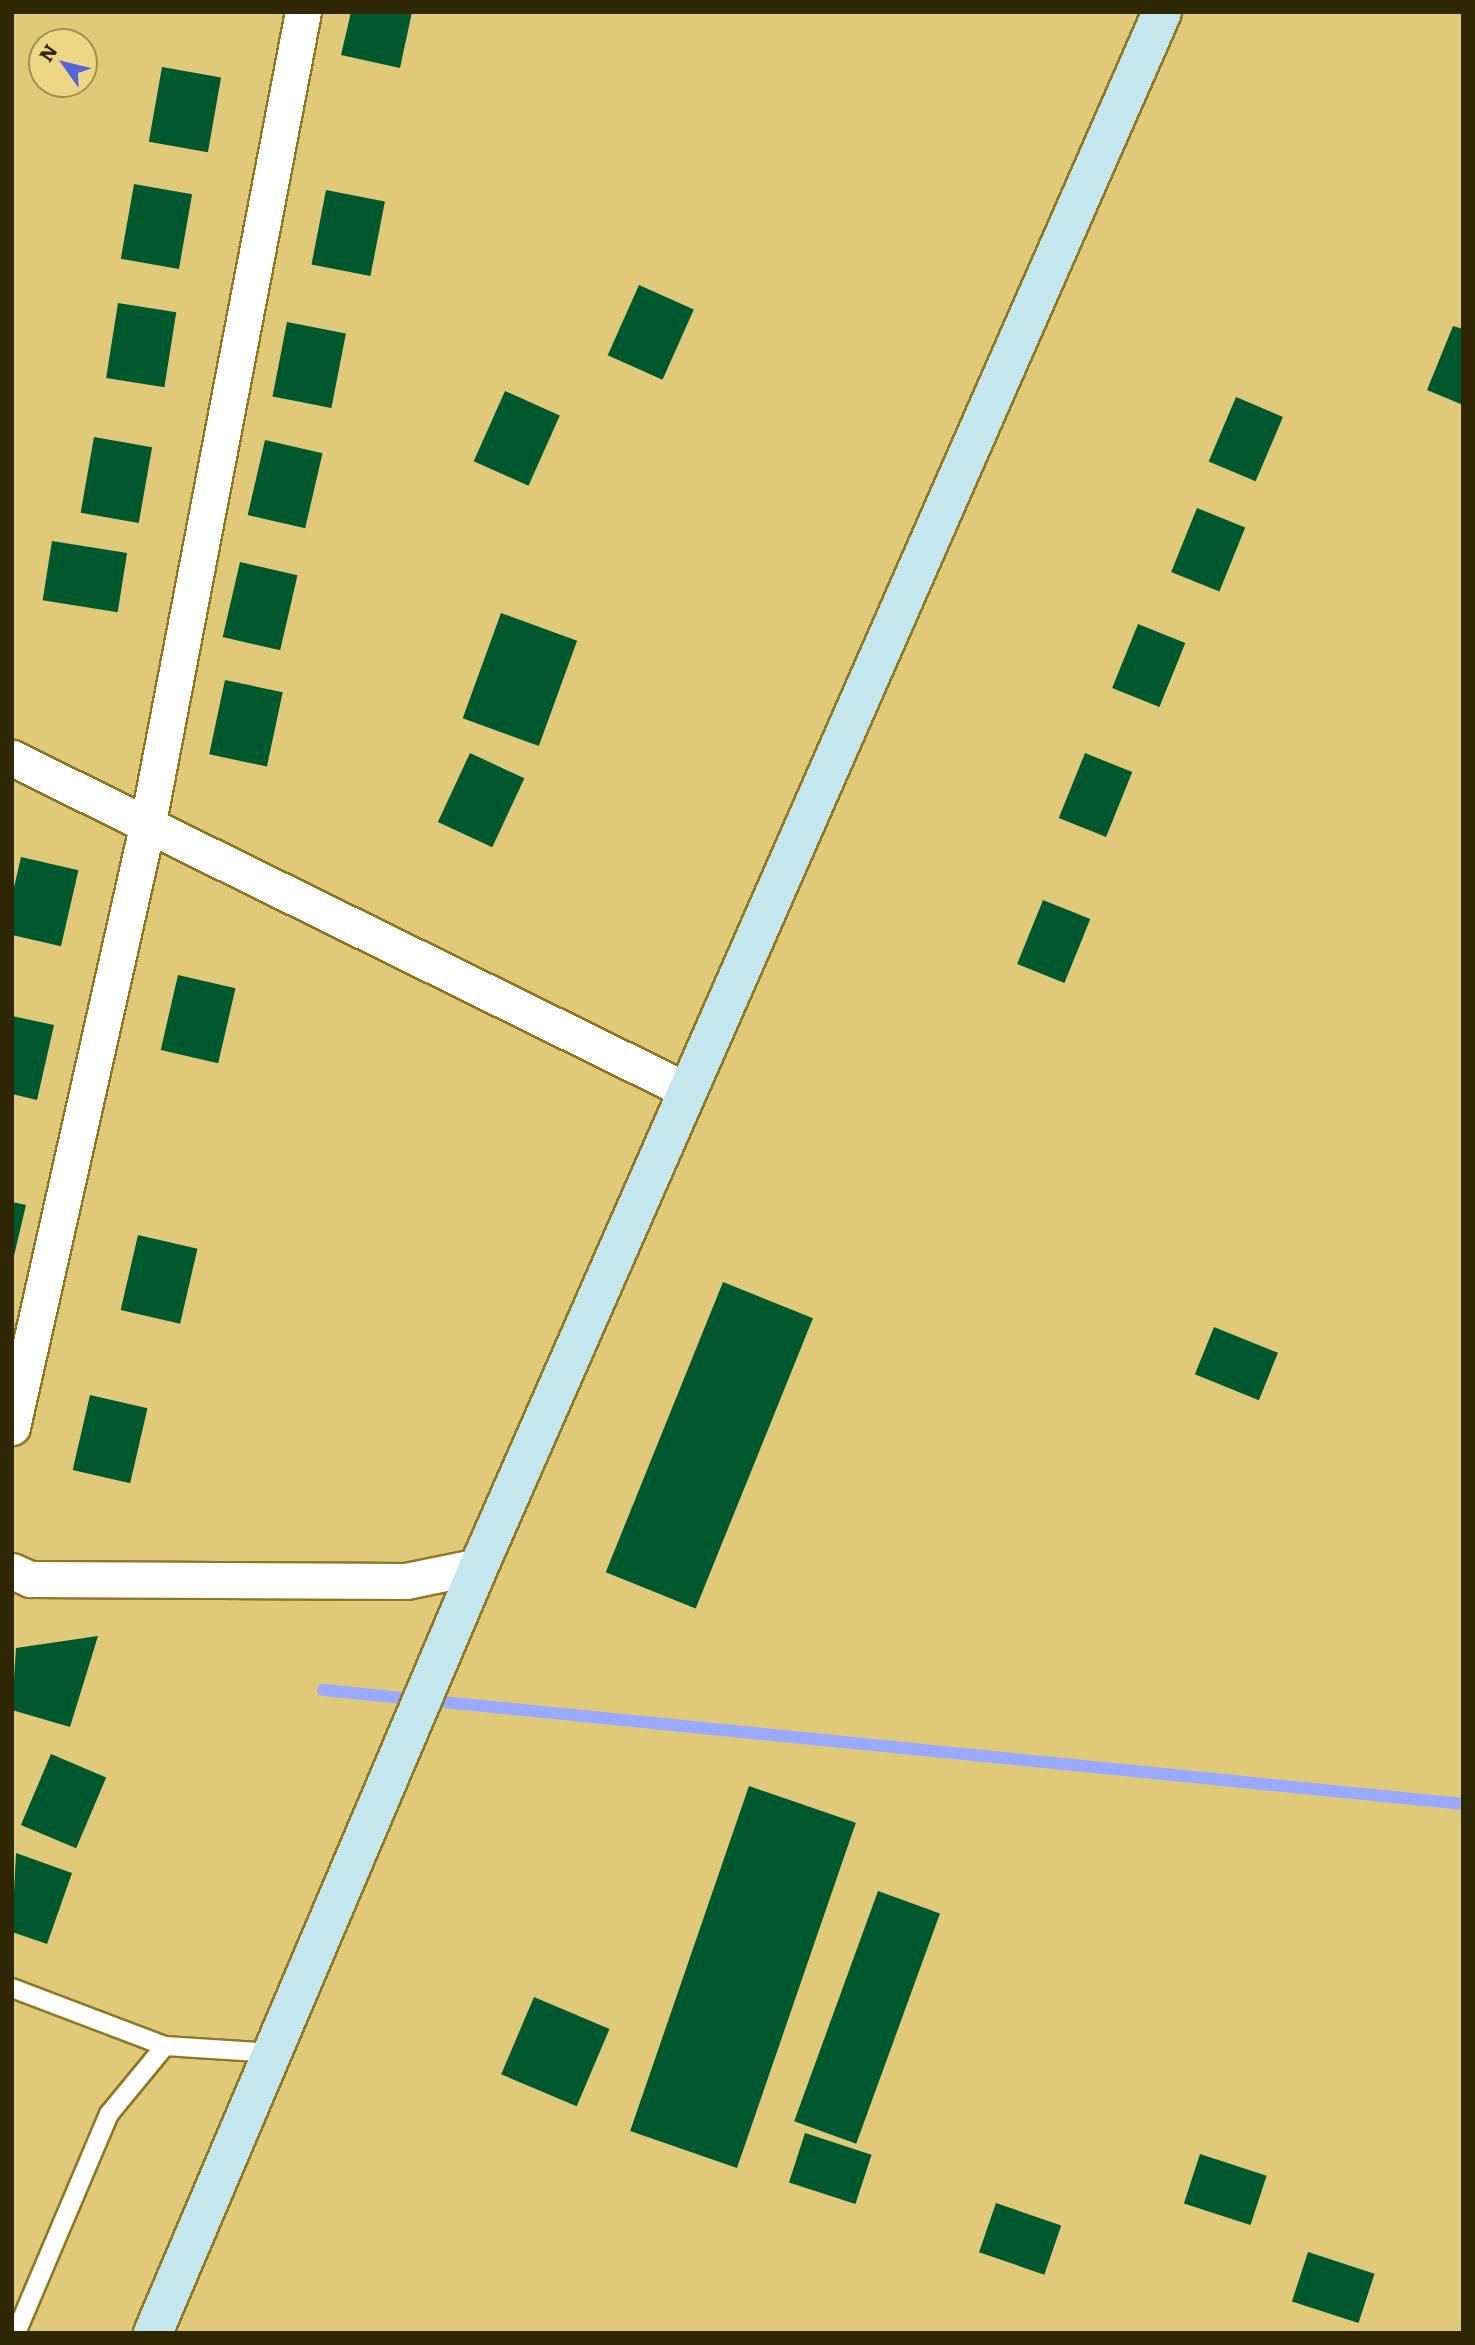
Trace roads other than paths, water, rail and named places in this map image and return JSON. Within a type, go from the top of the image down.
[{"type":"main road","points":[[153,2333],[402,1756],[479,1566],[1161,12]]},
{"type":"street","points":[[12,1427],[148,822],[303,12]]},
{"type":"street","points":[[12,758],[148,822],[688,1091]]},
{"type":"street","points":[[12,1571],[30,1579],[406,1581],[479,1566]]},
{"type":"lane","points":[[12,1988],[165,2046],[274,2053]]},
{"type":"lane","points":[[16,2333],[109,2114],[165,2046]]},
{"type":"waterway","points":[[323,1690],[1463,1804]]}]
